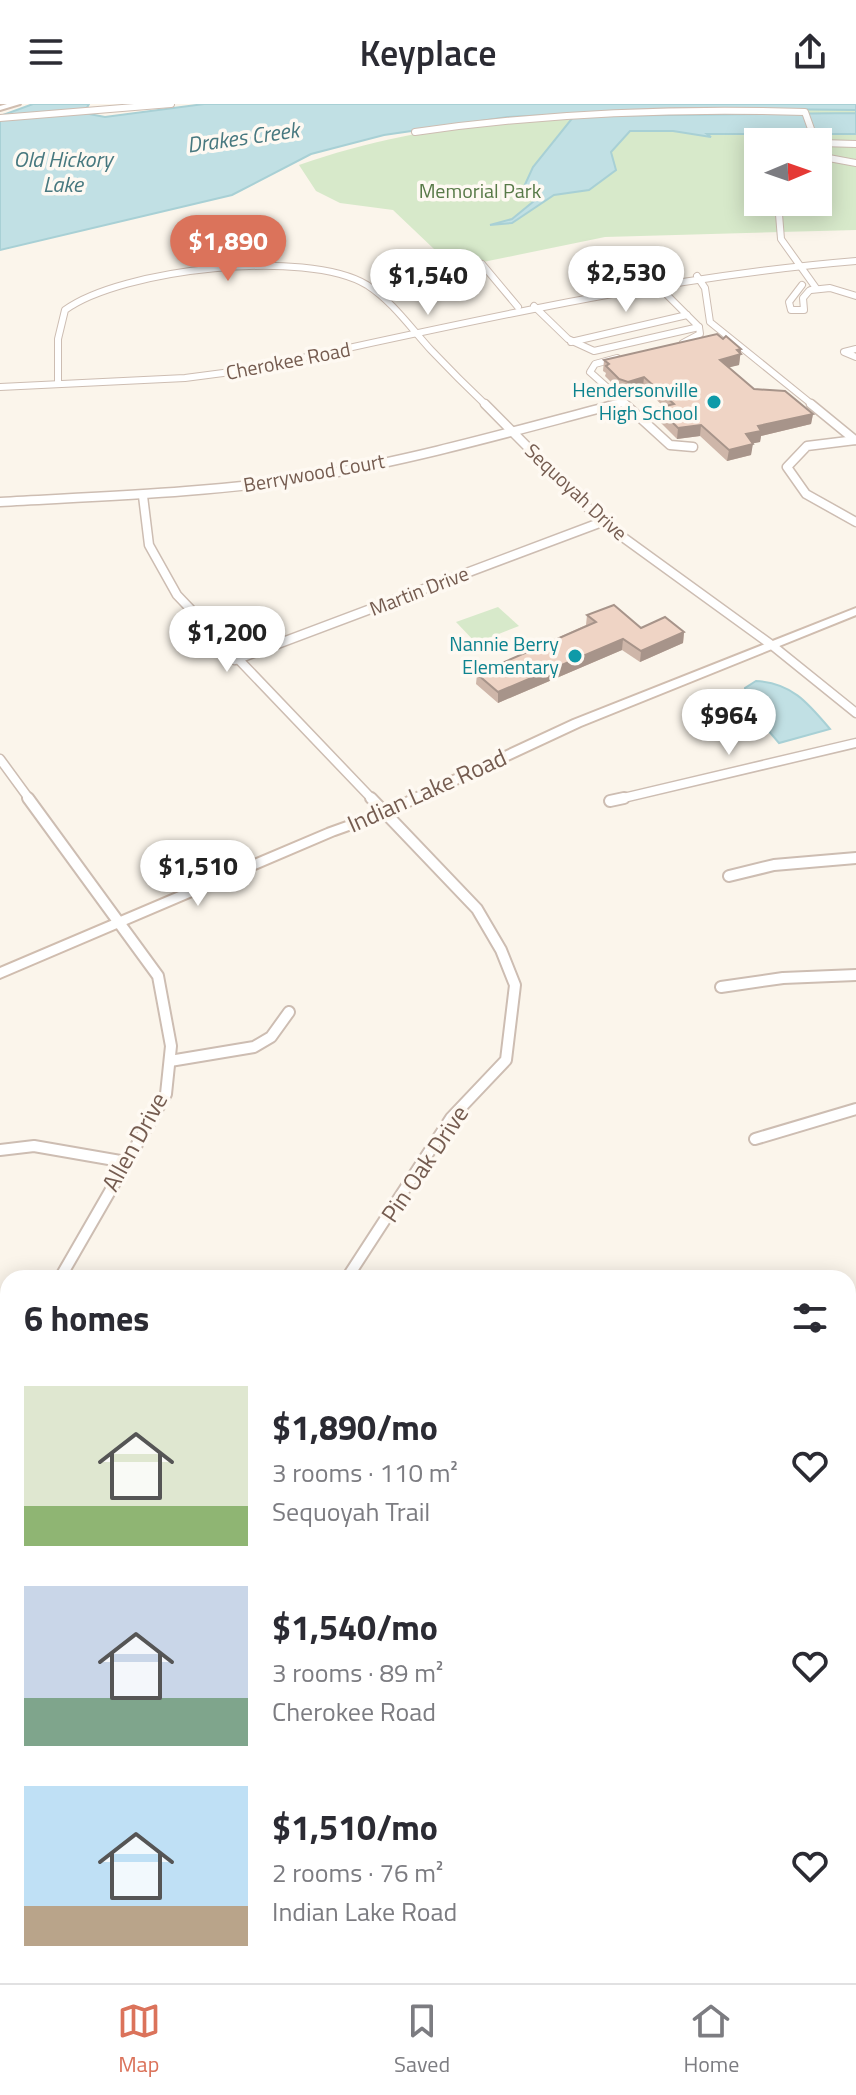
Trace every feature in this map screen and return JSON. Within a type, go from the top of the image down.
[{"type":"street","points":[[0,108],[16,104]]},
{"type":"street","points":[[0,118],[171,104]]},
{"type":"street","points":[[415,132],[508,117],[707,108],[805,112],[811,128]]},
{"type":"street","points":[[832,142],[856,144]]},
{"type":"street","points":[[832,159],[856,163]]},
{"type":"street","points":[[776,216],[775,222],[802,285]]},
{"type":"street","name":"Cherokee Road","points":[[0,387],[216,375],[417,335],[534,306],[654,282],[792,265],[856,261]]},
{"type":"street","name":"Sequoyah Drive","points":[[58,383],[60,323],[65,310],[75,301],[126,283],[260,264],[330,273],[363,283],[389,301],[430,349],[602,522],[773,646],[856,713]]},
{"type":"street","points":[[482,264],[518,307]]},
{"type":"street","points":[[792,265],[813,287]]},
{"type":"street","points":[[697,276],[705,288],[710,322],[856,440]]},
{"type":"street","points":[[654,282],[699,327],[700,334],[694,340],[680,343]]},
{"type":"street","points":[[802,285],[789,302],[791,310],[804,310],[803,298],[813,287]]},
{"type":"street","points":[[802,285],[855,293]]},
{"type":"street","points":[[534,306],[571,342],[594,351],[699,327]]},
{"type":"street","points":[[571,342],[687,315]]},
{"type":"street","points":[[856,349],[844,352],[856,357]]},
{"type":"street","points":[[623,357],[595,364],[590,372],[670,445],[693,447]]},
{"type":"street","name":"Berrywood Court","points":[[0,502],[143,496],[315,476],[622,403]]},
{"type":"street","points":[[856,440],[819,442],[799,450],[787,467],[795,483],[829,511],[856,522]]},
{"type":"street","name":"Pin Oak Drive","points":[[143,496],[149,545],[159,568],[177,595],[235,660],[477,909],[501,950],[515,985],[506,1060],[451,1118],[352,1270]]},
{"type":"street","name":"Martin Drive","points":[[235,660],[602,522]]},
{"type":"street","name":"Indian Lake Road","points":[[0,973],[118,921],[384,813],[577,723],[856,611]]},
{"type":"street","points":[[610,801],[856,743]]},
{"type":"street","name":"Allen Drive","points":[[0,759],[158,976],[171,1046],[166,1094],[65,1270]]},
{"type":"street","points":[[729,876],[801,862],[856,858]]},
{"type":"street","points":[[721,987],[783,978],[856,975]]},
{"type":"street","points":[[170,1061],[254,1047],[271,1037],[289,1012]]},
{"type":"street","points":[[755,1139],[856,1109]]},
{"type":"street","points":[[0,1150],[34,1146],[126,1162]]},
{"type":"green space","name":"Memorial Park","points":[[856,104],[856,230],[605,237],[454,268],[393,210],[340,203],[316,191],[299,165],[365,145],[433,131],[502,121],[645,110]]},
{"type":"green space","points":[[498,607],[519,626],[476,643],[456,622]]},
{"type":"water","name":"Old Hickory Lake","points":[[33,104],[89,104],[84,113],[105,117],[204,104],[856,104],[856,110],[687,108],[508,117],[384,135],[311,154],[232,195],[0,250],[0,116]]},
{"type":"water","points":[[856,113],[856,134],[832,134],[832,128],[744,128],[744,134],[707,134],[711,137],[673,131],[630,131],[611,152],[616,170],[589,190],[554,195],[512,223],[490,225],[512,219],[534,201],[522,191],[533,167],[574,116]]},
{"type":"water","points":[[756,681],[789,690],[830,729],[779,743],[747,706],[745,688]]},
{"type":"building","name":"Hendersonville High School","points":[[717,334],[723,339],[726,336],[741,349],[737,350],[741,354],[720,360],[754,389],[785,391],[813,414],[758,426],[761,431],[746,434],[753,444],[729,450],[701,425],[678,428],[658,408],[674,404],[644,377],[628,382],[619,379],[604,360]]},
{"type":"building","points":[[614,605],[641,628],[665,617],[684,632],[641,651],[623,639],[498,692],[477,674],[596,622],[587,615]]},
{"type":"place","name":"Hendersonville High School","points":[[714,402]]},
{"type":"place","name":"Nannie Berry Elementary","points":[[575,656]]},
{"type":"water label","name":"Drakes Creek","points":[[243,137]]}]
